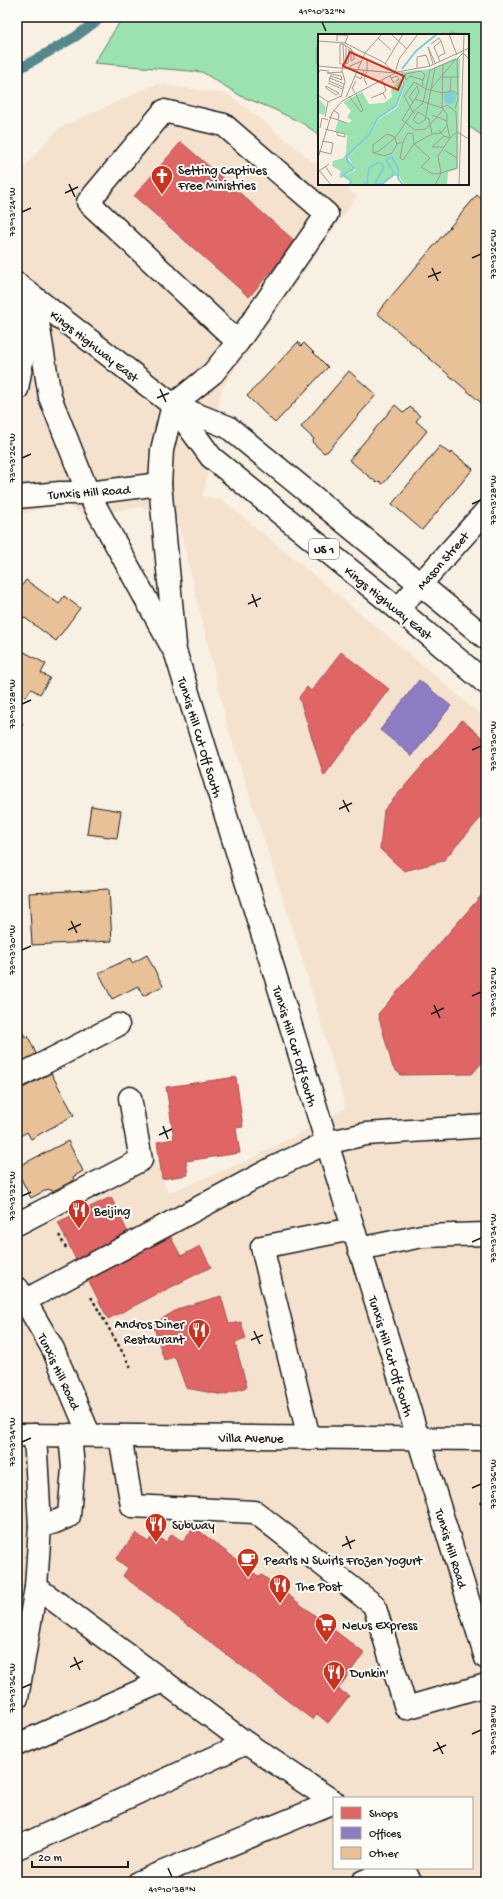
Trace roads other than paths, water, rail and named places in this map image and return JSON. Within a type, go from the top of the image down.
[{"type":"main road","points":[[173,406],[213,373],[238,342],[327,214],[224,125],[164,111],[88,202],[238,342]]},
{"type":"main road","name":"Kings Highway East","points":[[17,284],[25,302],[173,406],[228,427],[486,638]]},
{"type":"main road","points":[[17,389],[25,302]]},
{"type":"main road","name":"Tunxis Hill Cut Off South","points":[[25,302],[50,397],[88,493],[176,654],[355,1239],[418,1439]]},
{"type":"main road","name":"Kings Highway East","points":[[173,406],[211,457],[398,609],[486,683]]},
{"type":"main road","name":"Tunxis Hill Cut Off South","points":[[173,406],[162,450],[160,484],[176,654]]},
{"type":"main road","name":"Tunxis Hill Road","points":[[17,497],[60,492],[88,493],[160,484]]},
{"type":"main road","name":"Mason Street","points":[[398,609],[421,585],[486,510]]},
{"type":"main road","points":[[17,1077],[118,1025]]},
{"type":"main road","points":[[17,1224],[141,1160],[130,1098]]},
{"type":"main road","points":[[21,1295],[275,1167],[326,1143],[366,1134],[486,1126]]},
{"type":"main road","points":[[309,1438],[262,1247],[355,1239],[486,1234]]},
{"type":"main road","name":"Tunxis Hill Road","points":[[21,1295],[53,1349],[79,1435],[73,1468],[69,1516],[56,1522],[40,1526]]},
{"type":"main road","points":[[17,1698],[36,1587],[40,1526],[26,1435]]},
{"type":"main road","name":"Villa Avenue","points":[[26,1435],[486,1439]]},
{"type":"main road","points":[[120,1436],[132,1506],[255,1512],[374,1605],[406,1708],[486,1686]]},
{"type":"main road","name":"Tunxis Hill Road","points":[[418,1439],[486,1658]]},
{"type":"main road","points":[[36,1587],[246,1743],[333,1801]]},
{"type":"main road","points":[[17,1745],[163,1681]]},
{"type":"main road","points":[[17,1848],[246,1743]]},
{"type":"main road","points":[[139,1882],[333,1802]]},
{"type":"main road","points":[[362,1882],[392,1869]]},
{"type":"main road","points":[[403,1869],[411,1882]]},
{"type":"waterway","points":[[17,70],[75,37],[102,17]]},
{"type":"place","name":"Setting Captives Free Ministries","points":[[162,196]]},
{"type":"place","name":"Beijing","points":[[79,1230]]},
{"type":"place","name":"Andros Diner Restaurant","points":[[199,1350]]},
{"type":"place","name":"Subway","points":[[156,1544]]},
{"type":"place","name":"Pearls N Swirls Frozen Yogurt","points":[[248,1578]]},
{"type":"place","name":"The Post","points":[[280,1604]]},
{"type":"place","name":"News Express","points":[[326,1644]]},
{"type":"place","name":"Dunkin'","points":[[334,1692]]}]
